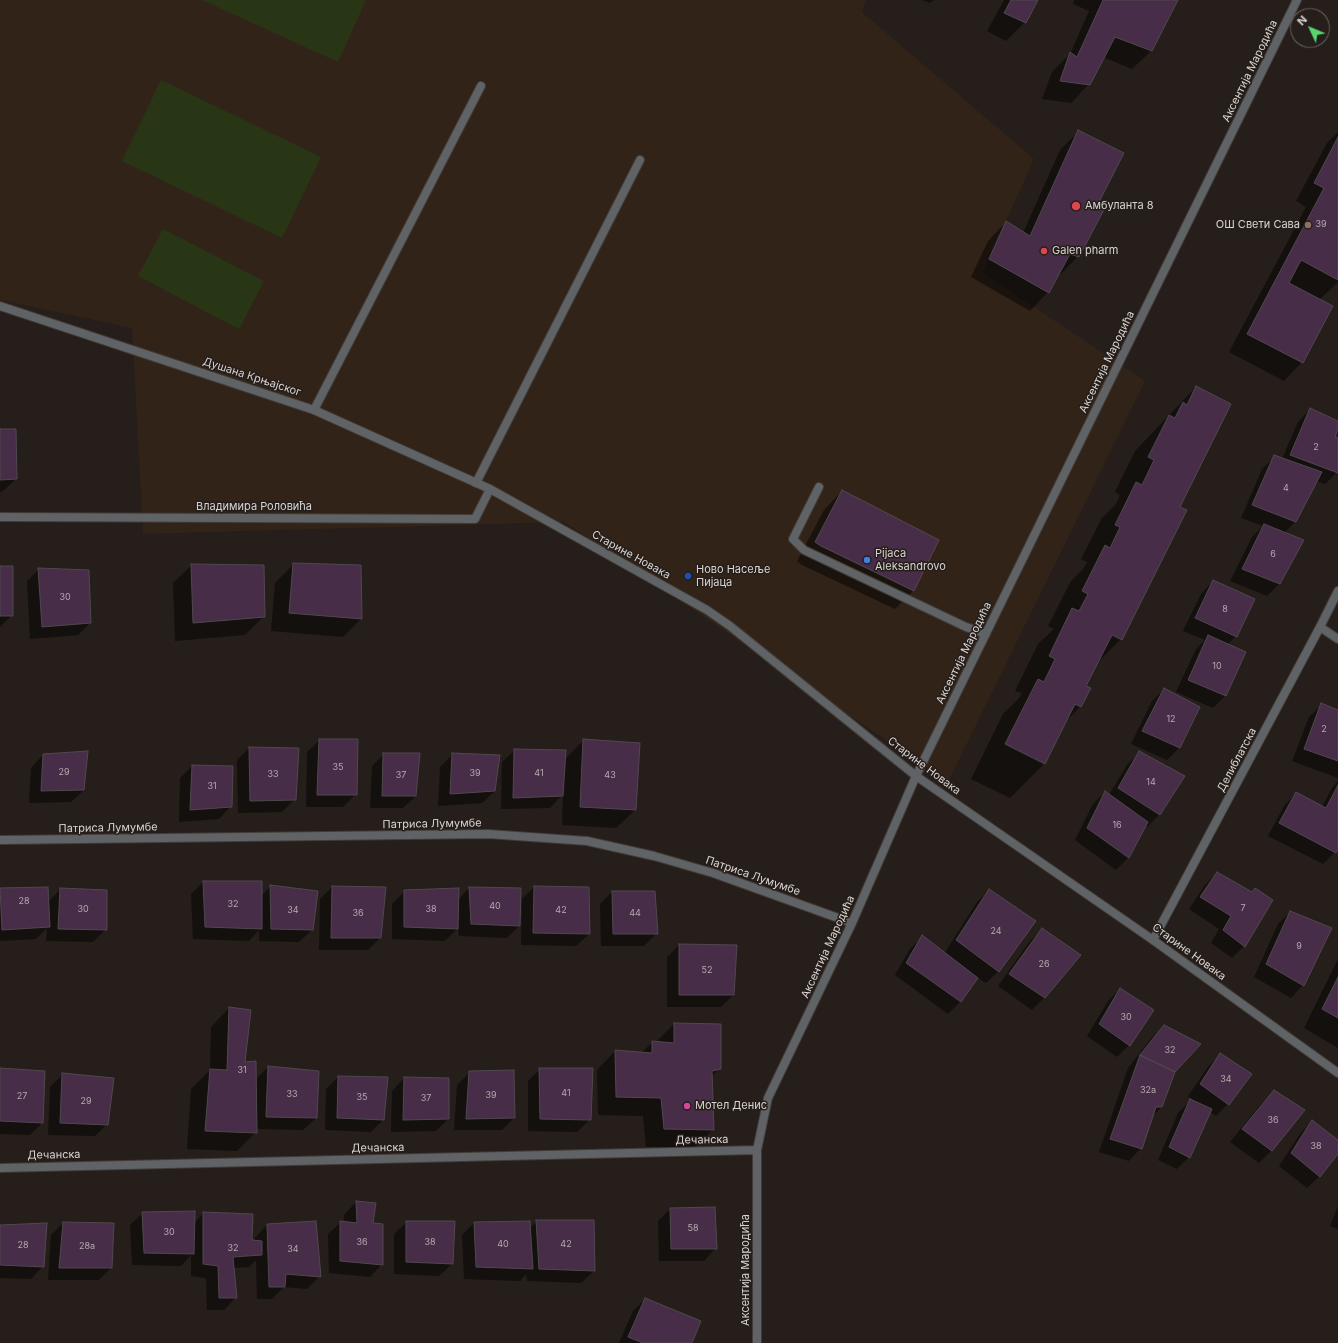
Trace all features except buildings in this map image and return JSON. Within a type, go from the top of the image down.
[{"type":"street","name":"Аксентија Мародића","points":[[757,1343],[757,1150],[768,1098],[852,923],[916,776],[1297,0]]},
{"type":"street","points":[[314,410],[481,86]]},
{"type":"street","points":[[476,482],[640,160]]},
{"type":"street","name":"Душана Крњајског","points":[[0,306],[314,410],[490,489]]},
{"type":"street","points":[[819,486],[793,539],[804,550],[966,627],[986,634]]},
{"type":"street","name":"Владимира Роловића","points":[[0,517],[475,519],[490,489]]},
{"type":"street","name":"Старине Новака","points":[[490,489],[707,610],[736,631],[916,776],[1153,940],[1338,1073]]},
{"type":"street","name":"Делиблатска","points":[[1153,940],[1338,591]]},
{"type":"street","points":[[1320,627],[1338,639]]},
{"type":"street","name":"Патриса Лумумбе","points":[[0,840],[488,834],[587,841],[654,856],[713,873],[852,923]]},
{"type":"street","name":"Дечанска","points":[[0,1168],[757,1150]]},
{"type":"shaded area","points":[[0,0],[866,0],[862,12],[1034,159],[983,273],[1145,381],[948,782],[564,522],[143,534],[132,328],[0,300]]},
{"type":"green space","points":[[202,0],[366,0],[338,62]]},
{"type":"green space","points":[[161,80],[321,157],[282,238],[122,161]]},
{"type":"green space","points":[[163,229],[264,281],[239,329],[138,276]]},
{"type":"place","name":"Амбуланта 8","points":[[1076,206]]},
{"type":"place","name":"ОШ Свети Сава","points":[[1308,225]]},
{"type":"place","name":"Galen pharm","points":[[1044,251]]},
{"type":"place","name":"Pijaca Aleksandrovo","points":[[867,560]]},
{"type":"place","name":"Ново Насеље Пијаца","points":[[688,576]]},
{"type":"place","name":"Мотел Денис","points":[[687,1106]]}]
